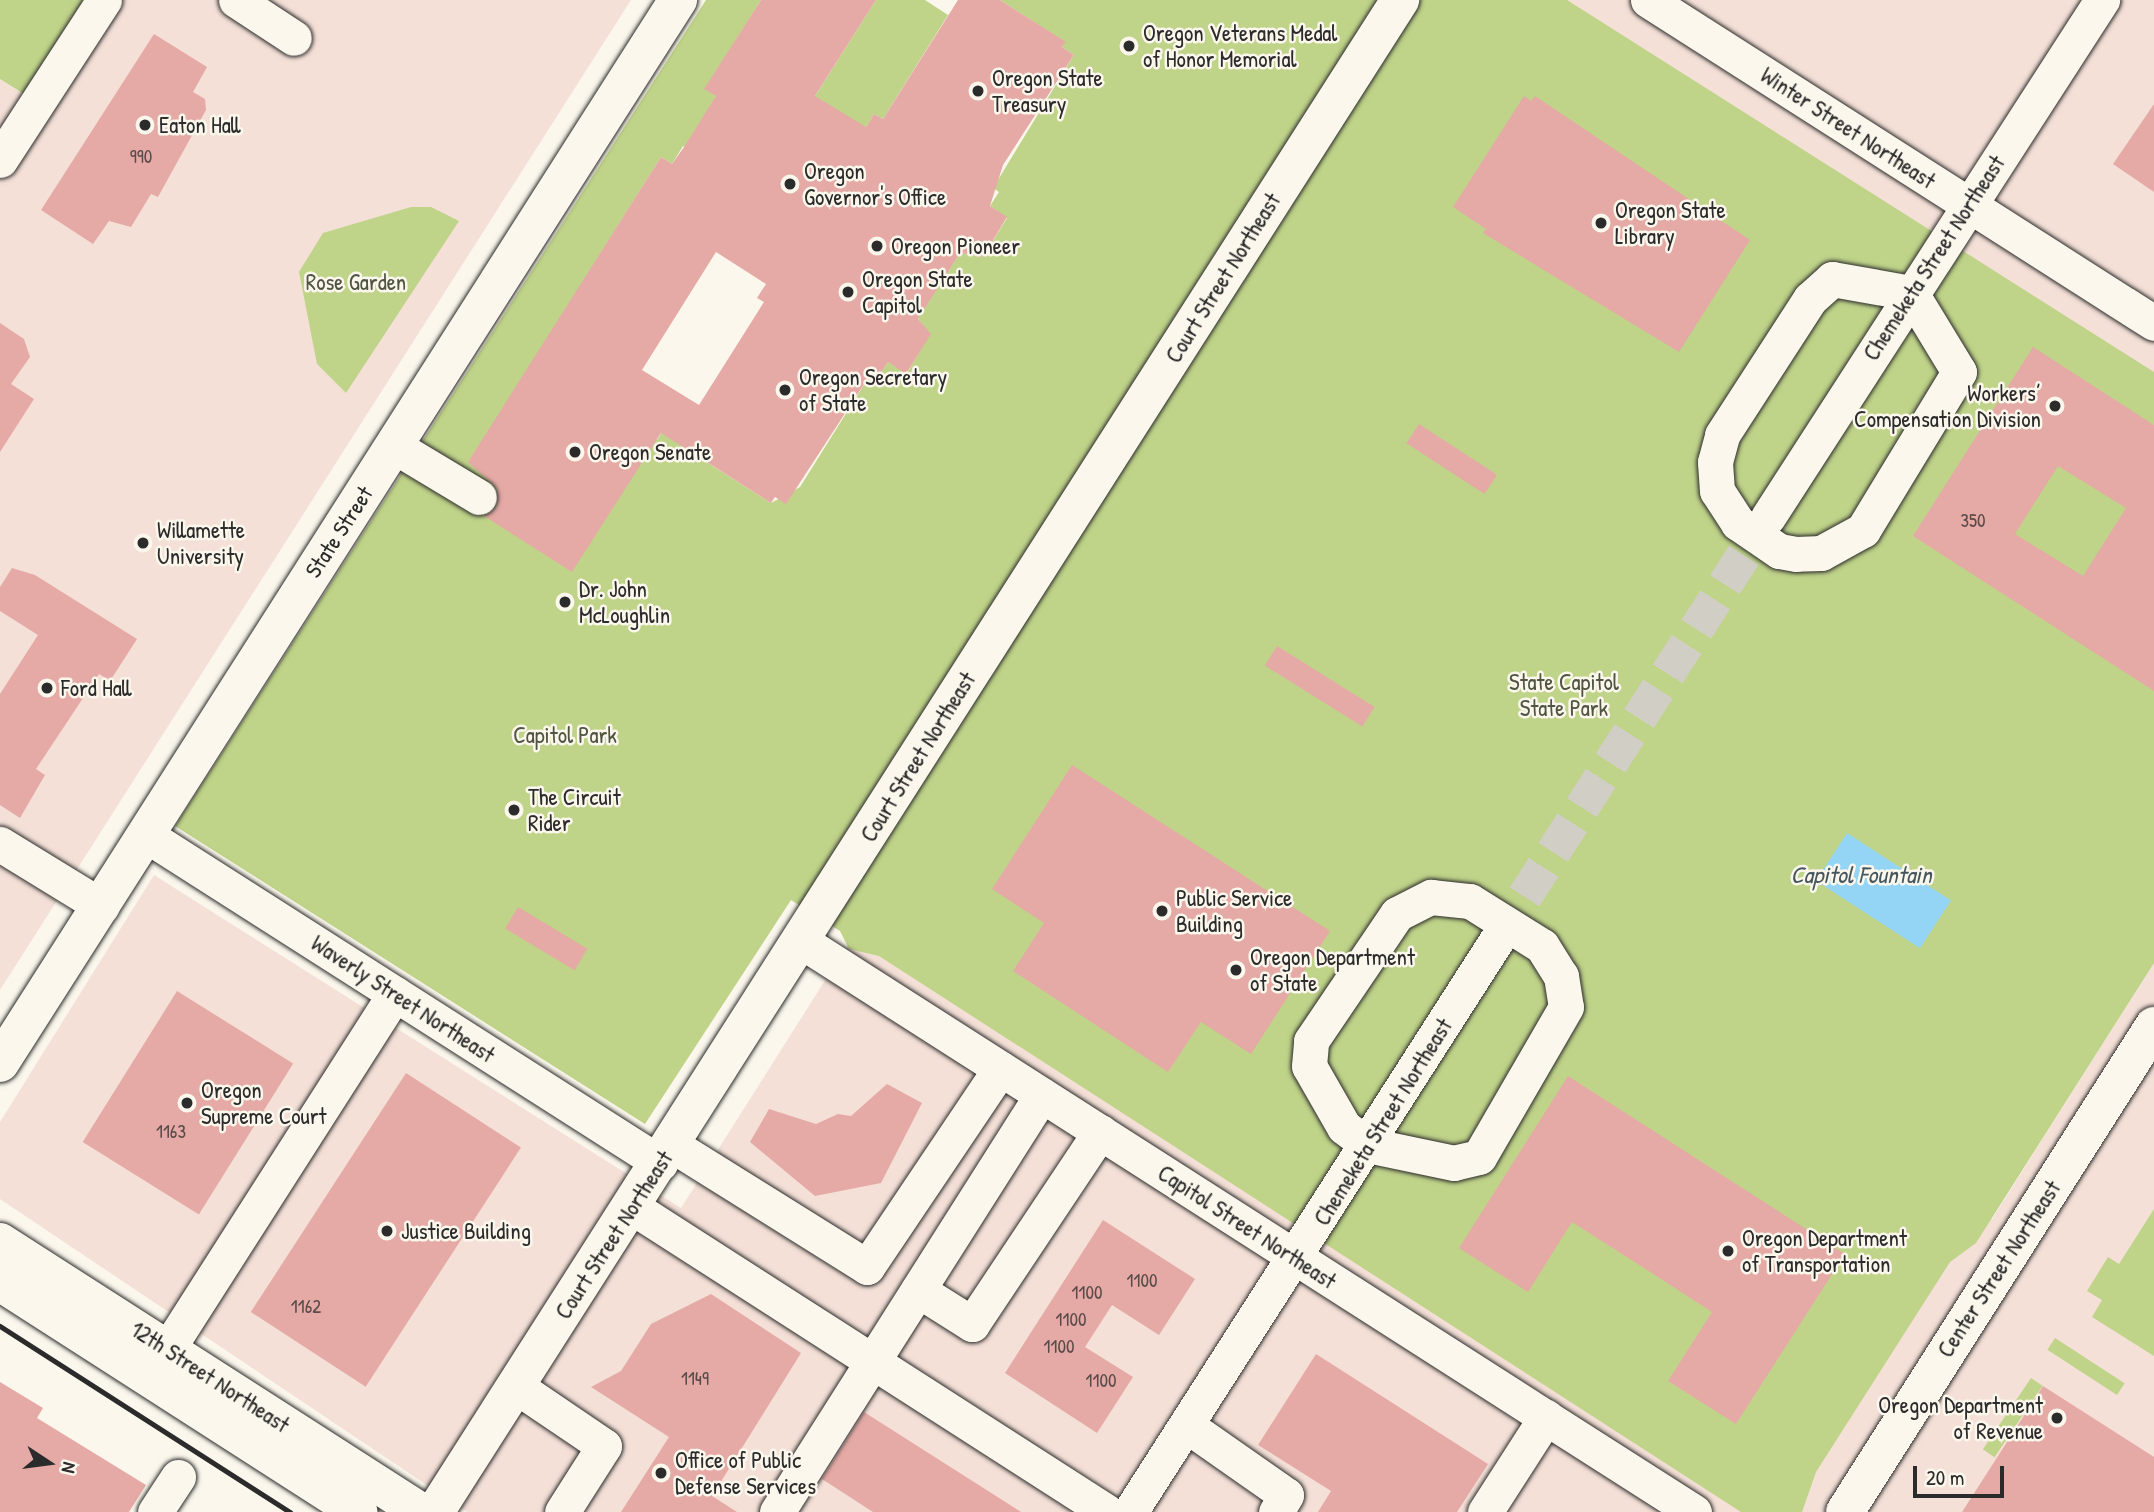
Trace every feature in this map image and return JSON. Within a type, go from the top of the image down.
[{"type":"main road","name":"State Street","points":[[0,1063],[678,0]]},
{"type":"main road","name":"Court Street Northeast","points":[[435,1512],[666,1154],[1400,0]]},
{"type":"main road","name":"Center Street Northeast","points":[[1844,1512],[2143,1066],[2154,1026]]},
{"type":"main road","name":"12th Street Northeast","points":[[0,1242],[421,1512]]},
{"type":"main road","name":"12th Street Northeast","points":[[0,1282],[358,1512]]},
{"type":"street","points":[[0,160],[104,0]]},
{"type":"street","points":[[236,0],[294,38]]},
{"type":"street","name":"Winter Street Northeast","points":[[1648,0],[2154,323]]},
{"type":"street","name":"Chemeketa Street Northeast","points":[[1768,517],[1967,204],[2102,0]]},
{"type":"street","points":[[1832,279],[1910,293],[1959,372],[1934,419],[1853,540],[1821,553],[1796,554],[1755,538],[1717,491],[1722,435],[1824,284],[1832,279]]},
{"type":"street","points":[[394,446],[479,497]]},
{"type":"street","name":"Waverly Street Northeast","points":[[146,835],[395,994],[666,1154],[867,1267],[1000,1069]]},
{"type":"street","points":[[0,844],[100,906]]},
{"type":"street","points":[[1451,897],[1482,907],[1542,946],[1561,976],[1564,1018],[1479,1157],[1454,1163],[1368,1144],[1344,1127],[1309,1066],[1308,1050],[1397,914],[1413,902],[1451,897]]},
{"type":"street","name":"Capitol Street Northeast","points":[[801,941],[1694,1512]]},
{"type":"street","name":"Chemeketa Street Northeast","points":[[1130,1512],[1297,1258],[1496,941]]},
{"type":"street","points":[[167,1350],[395,994]]},
{"type":"street","points":[[784,1510],[873,1361],[1042,1095]]},
{"type":"street","points":[[918,1290],[972,1324],[1100,1132]]},
{"type":"street","points":[[632,1207],[1107,1512]]},
{"type":"street","points":[[517,1387],[604,1446],[562,1512]]},
{"type":"street","points":[[1485,1512],[1546,1417]]},
{"type":"street","points":[[1186,1424],[1286,1495],[1276,1512]]},
{"type":"street","points":[[155,1512],[178,1477]]},
{"type":"shaded area","name":"Willamette University","points":[[90,0],[631,0],[0,990],[0,79],[26,96]]},
{"type":"shaded area","points":[[1441,0],[2154,0],[2154,799]]},
{"type":"shaded area","points":[[1057,614],[1992,1219],[2154,963],[2154,1512],[467,1512],[0,1199],[0,1122],[154,875],[681,1208]]},
{"type":"green space","points":[[0,0],[90,0],[27,96],[0,79]]},
{"type":"green space","name":"State Capitol State Park","points":[[706,0],[761,0],[705,89],[716,96],[696,155],[683,146],[672,164],[661,157],[548,337],[657,440],[676,409],[689,451],[771,503],[800,487],[872,372],[879,376],[888,362],[907,373],[930,334],[918,319],[939,285],[960,253],[983,257],[1007,218],[990,206],[999,192],[993,188],[1074,55],[1062,47],[1065,42],[1000,0],[1567,0],[2154,372],[2154,963],[1976,1243],[1950,1262],[1816,1472],[1802,1512],[1741,1512],[879,956],[849,949],[840,931],[791,900],[645,1124],[175,826]]},
{"type":"green space","points":[[876,0],[925,0],[948,15],[883,119],[874,114],[866,127],[810,104]]},
{"type":"green space","name":"Rose Garden","points":[[411,207],[431,207],[459,221],[346,393],[317,364],[299,272],[323,233]]},
{"type":"green space","points":[[2154,1209],[2154,1356],[2092,1317],[2102,1300],[2087,1291],[2108,1257],[2119,1264]]},
{"type":"green space","points":[[2055,1338],[2125,1383],[2117,1395],[2047,1350]]},
{"type":"green space","points":[[2031,1378],[2043,1386],[1995,1457],[1983,1449]]},
{"type":"water","name":"Capitol Fountain","points":[[1847,833],[1951,901],[1920,948],[1816,881]]},
{"type":"building","name":"Oregon State Capitol","points":[[761,0],[876,0],[815,96],[866,127],[874,114],[883,119],[958,0],[1000,0],[1066,42],[1062,47],[1074,55],[1003,165],[990,206],[1007,217],[983,257],[960,253],[918,319],[931,334],[906,374],[888,362],[879,376],[872,372],[786,504],[775,497],[771,503],[661,433],[572,572],[484,516],[497,507],[497,488],[468,462],[661,157],[672,164],[684,147],[716,96],[704,89]],"holes":[[[716,252],[766,284],[757,298],[764,302],[699,405],[642,370]]]},
{"type":"building","name":"Eaton Hall","points":[[154,34],[207,67],[193,92],[205,99],[206,110],[158,197],[151,194],[131,227],[109,221],[93,244],[41,210]]},
{"type":"building","name":"Oregon State Library","points":[[1524,96],[1531,101],[1535,96],[1750,240],[1679,352],[1483,233],[1486,229],[1453,207]]},
{"type":"building","points":[[2154,104],[2154,192],[2113,164]]},
{"type":"building","points":[[0,323],[24,339],[30,357],[11,384],[34,399],[0,452]]},
{"type":"building","points":[[2033,347],[2154,425],[2154,691],[1913,536]],"holes":[[[2058,466],[2126,508],[2083,576],[2015,534]]]},
{"type":"building","points":[[1419,424],[1497,475],[1484,494],[1406,443]]},
{"type":"building","name":"Ford Hall","points":[[12,568],[35,575],[137,639],[110,681],[99,674],[36,769],[45,775],[20,818],[0,805],[0,694],[38,635],[0,611],[0,587]]},
{"type":"building","points":[[1277,646],[1375,707],[1362,726],[1265,666]]},
{"type":"building","name":"Public Service Building","points":[[1072,765],[1330,931],[1251,1054],[1201,1022],[1168,1072],[1013,971],[1044,923],[992,889]]},
{"type":"building","points":[[518,907],[587,949],[575,970],[505,928]]},
{"type":"building","name":"Oregon Supreme Court","points":[[177,991],[293,1064],[199,1215],[83,1142]]},
{"type":"building","name":"Justice Building","points":[[406,1073],[521,1148],[366,1387],[251,1312]]},
{"type":"building","name":"Oregon Department of Transportation","points":[[1568,1076],[1845,1254],[1736,1424],[1668,1381],[1712,1312],[1572,1222],[1528,1292],[1459,1248]]},
{"type":"building","points":[[887,1084],[922,1103],[881,1183],[815,1196],[750,1142],[769,1109],[816,1124],[838,1114],[851,1116]]},
{"type":"building","points":[[1103,1220],[1195,1279],[1159,1335],[1112,1305],[1085,1347],[1133,1377],[1097,1433],[1005,1373]]},
{"type":"building","points":[[711,1294],[801,1353],[712,1496],[737,1512],[621,1512],[669,1437],[591,1387],[621,1371],[651,1324]]},
{"type":"building","points":[[1316,1354],[1488,1464],[1457,1512],[1318,1512],[1331,1491],[1258,1445]]},
{"type":"building","points":[[0,1382],[43,1408],[37,1418],[146,1485],[129,1512],[0,1512]]},
{"type":"building","name":"Oregon Department of Revenue","points":[[2043,1386],[2154,1457],[2154,1512],[1962,1512]]},
{"type":"building","points":[[864,1412],[1021,1512],[873,1512],[822,1479]]},
{"type":"tunnel","points":[[1496,941],[1768,517]]},
{"type":"railway","points":[[0,1326],[290,1512]]},
{"type":"place","name":"Oregon Veterans Medal of Honor Memorial","points":[[1129,46]]},
{"type":"place","name":"Oregon State Treasury","points":[[978,91]]},
{"type":"place","name":"Eaton Hall","points":[[145,125]]},
{"type":"place","name":"Oregon Governor's Office","points":[[790,184]]},
{"type":"place","name":"Oregon State Library","points":[[1601,223]]},
{"type":"place","name":"Oregon Pioneer","points":[[877,246]]},
{"type":"place","name":"Oregon State Capitol","points":[[848,292]]},
{"type":"place","name":"Oregon Secretary of State","points":[[785,390]]},
{"type":"place","name":"Workers’ Compensation Division","points":[[2055,406]]},
{"type":"place","name":"Oregon Senate","points":[[575,452]]},
{"type":"place","name":"Willamette University","points":[[143,543]]},
{"type":"place","name":"Dr. John McLoughlin","points":[[565,602]]},
{"type":"place","name":"Ford Hall","points":[[47,688]]},
{"type":"place","name":"The Circuit Rider","points":[[514,810]]},
{"type":"place","name":"Public Service Building","points":[[1162,911]]},
{"type":"place","name":"Oregon Department of State","points":[[1236,970]]},
{"type":"place","name":"Oregon Supreme Court","points":[[187,1103]]},
{"type":"place","name":"Justice Building","points":[[387,1231]]},
{"type":"place","name":"Oregon Department of Transportation","points":[[1728,1251]]},
{"type":"place","name":"Oregon Department of Revenue","points":[[2057,1418]]},
{"type":"place","name":"Office of Public Defense Services","points":[[661,1473]]},
{"type":"park label","name":"Capitol Park","points":[[565,735]]}]
